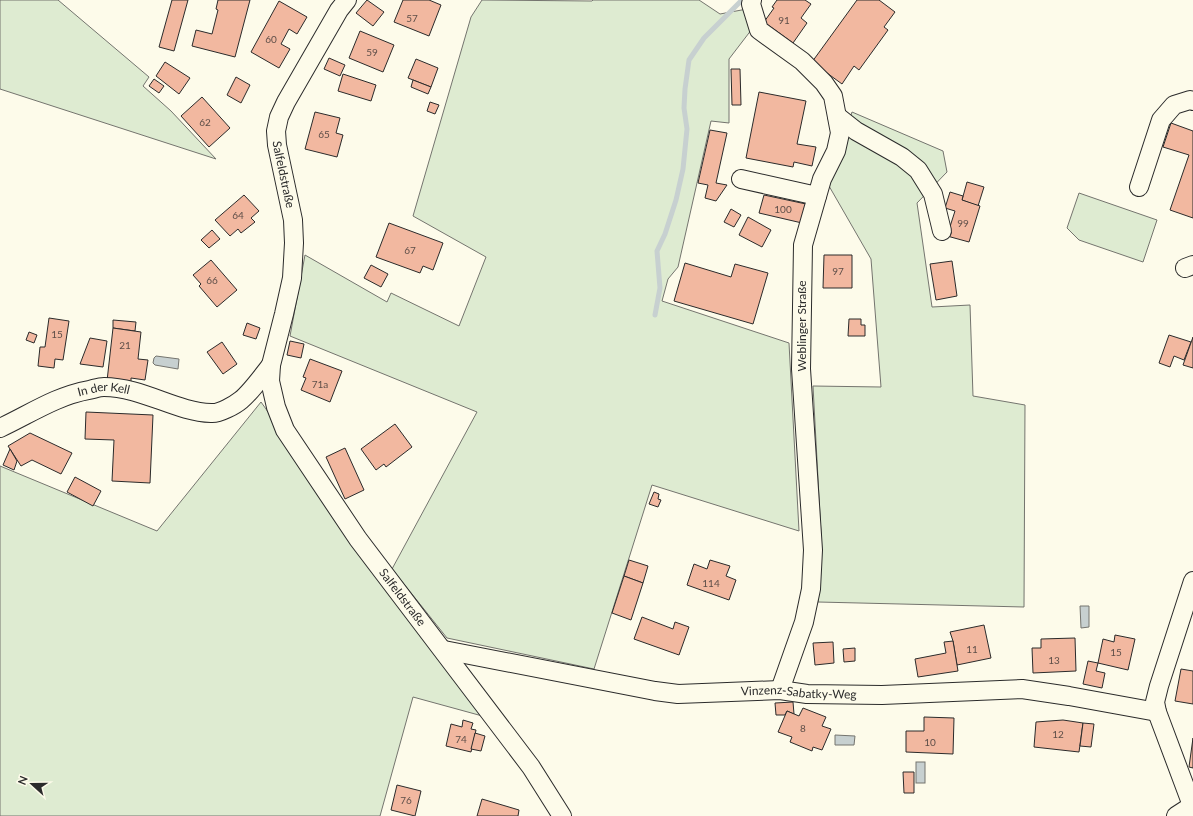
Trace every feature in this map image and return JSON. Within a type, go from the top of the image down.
[{"type":"street","name":"Salfeldstraße","points":[[347,0],[339,10],[286,102],[279,117],[276,132],[277,145],[293,220],[294,243],[292,278],[271,365],[270,380],[274,400],[284,430],[358,539],[444,650],[531,767],[562,816]]},
{"type":"street","name":"Weblinger Straße","points":[[752,0],[751,4],[759,30],[802,61],[824,83],[833,96],[840,133],[836,151],[822,179],[803,245],[801,369],[813,550],[811,589],[804,622],[780,690]]},
{"type":"street","points":[[1139,187],[1161,120],[1174,105],[1190,100],[1193,101]]},
{"type":"street","points":[[837,116],[856,131],[902,157],[918,170],[933,194],[942,231]]},
{"type":"street","points":[[741,179],[817,196]]},
{"type":"street","name":"Salfeldstraße","points":[[212,414],[228,408],[242,399],[271,365]]},
{"type":"street","name":"In der Kell","points":[[0,428],[44,405],[73,393],[104,387],[123,389],[143,394],[190,410],[212,414]]},
{"type":"street","points":[[1176,816],[1193,806],[1157,712],[1155,702],[1193,581]]},
{"type":"street","name":"Vinzenz-Sabatky-Weg","points":[[444,650],[655,691],[678,694],[780,690],[808,694],[882,695],[1022,689],[1157,712]]},
{"type":"green space","points":[[0,0],[58,0],[149,77],[143,86],[171,111],[216,159],[0,89]]},
{"type":"green space","points":[[482,0],[699,0],[720,14],[747,9],[752,29],[729,59],[729,123],[711,121],[678,267],[668,279],[662,301],[789,343],[799,531],[652,485],[594,669],[447,638],[392,569],[477,412],[290,336],[305,255],[387,302],[391,293],[459,326],[486,257],[413,216],[471,17]]},
{"type":"green space","points":[[852,112],[943,151],[947,172],[917,203],[932,307],[970,305],[973,396],[1025,405],[1024,607],[818,602],[821,534],[813,386],[881,387],[871,259],[829,186]]},
{"type":"green space","points":[[1079,193],[1157,220],[1143,262],[1079,240],[1067,228]]},
{"type":"green space","points":[[261,402],[486,717],[413,697],[380,816],[0,816],[0,466],[157,531]]},
{"type":"shaded area","points":[[156,356],[179,359],[178,369],[155,365],[153,363]]},
{"type":"shaded area","points":[[1080,606],[1089,606],[1089,627],[1081,628]]},
{"type":"shaded area","points":[[835,735],[855,736],[854,745],[835,745]]},
{"type":"shaded area","points":[[916,762],[925,762],[925,783],[916,783]]},
{"type":"building","points":[[172,0],[188,0],[174,51],[159,47]]},
{"type":"building","points":[[218,0],[250,0],[235,57],[192,46],[196,30],[212,34],[218,10],[216,9]]},
{"type":"building","points":[[367,0],[384,12],[373,26],[356,13]]},
{"type":"building","points":[[403,0],[429,0],[441,5],[429,36],[394,22]]},
{"type":"building","points":[[777,0],[805,0],[811,4],[801,18],[807,23],[793,43],[764,22],[774,8],[772,7]]},
{"type":"building","points":[[857,0],[879,0],[895,12],[884,27],[888,30],[859,70],[854,66],[842,84],[812,62]]},
{"type":"building","points":[[279,1],[307,17],[297,34],[289,29],[281,44],[290,49],[279,68],[251,52]]},
{"type":"building","points":[[360,31],[394,45],[383,72],[349,58]]},
{"type":"building","points":[[329,58],[345,65],[340,76],[324,69]]},
{"type":"building","points":[[416,59],[438,68],[431,87],[408,78]]},
{"type":"building","points":[[165,62],[190,78],[179,94],[156,76]]},
{"type":"building","points":[[731,69],[740,69],[741,105],[732,105]]},
{"type":"building","points":[[343,74],[376,85],[371,101],[338,91]]},
{"type":"building","points":[[236,77],[250,85],[241,103],[227,95]]},
{"type":"building","points":[[154,79],[164,86],[159,93],[149,86]]},
{"type":"building","points":[[413,80],[431,87],[428,94],[411,87]]},
{"type":"building","points":[[759,92],[806,101],[797,144],[816,147],[812,166],[794,162],[793,167],[746,158]]},
{"type":"building","points":[[202,97],[230,128],[209,147],[181,116]]},
{"type":"building","points":[[430,102],[439,105],[435,114],[427,111]]},
{"type":"building","points":[[315,112],[340,118],[336,133],[343,135],[337,157],[305,149]]},
{"type":"building","points":[[1171,123],[1193,131],[1193,218],[1170,210],[1189,155],[1163,147]]},
{"type":"building","points":[[710,130],[727,133],[716,183],[727,185],[716,201],[705,198],[708,185],[698,183]]},
{"type":"building","points":[[967,182],[984,187],[978,206],[962,200]]},
{"type":"building","points":[[950,192],[963,196],[962,200],[980,206],[969,242],[947,236],[955,211],[945,208]]},
{"type":"building","points":[[244,195],[259,211],[251,218],[255,222],[241,233],[238,229],[230,236],[215,220]]},
{"type":"building","points":[[764,195],[806,204],[802,223],[759,213]]},
{"type":"building","points":[[731,209],[741,215],[734,227],[724,222]]},
{"type":"building","points":[[748,217],[771,230],[762,247],[739,235]]},
{"type":"building","points":[[389,223],[443,243],[433,270],[423,266],[420,273],[376,257]]},
{"type":"building","points":[[212,230],[220,239],[209,248],[201,240]]},
{"type":"building","points":[[824,255],[852,255],[852,288],[823,288]]},
{"type":"building","points":[[211,260],[237,290],[217,307],[199,286],[201,284],[193,275]]},
{"type":"building","points":[[952,261],[957,296],[936,300],[930,264]]},
{"type":"building","points":[[685,263],[731,277],[735,264],[768,273],[753,324],[674,301]]},
{"type":"building","points":[[371,265],[388,274],[381,287],[364,278]]},
{"type":"building","points":[[49,318],[69,321],[63,360],[55,359],[54,368],[38,366],[40,347],[45,347]]},
{"type":"building","points":[[849,319],[861,319],[861,325],[865,325],[865,336],[848,336]]},
{"type":"building","points":[[113,320],[136,322],[135,331],[113,328]]},
{"type":"building","points":[[247,323],[260,328],[256,339],[243,335]]},
{"type":"building","points":[[113,328],[141,332],[138,359],[148,360],[145,380],[131,378],[131,383],[107,381]]},
{"type":"building","points":[[29,332],[37,335],[34,343],[26,340]]},
{"type":"building","points":[[1169,335],[1191,342],[1184,360],[1174,356],[1170,367],[1159,363]]},
{"type":"building","points":[[1193,337],[1193,368],[1183,365]]},
{"type":"building","points":[[90,338],[107,341],[103,367],[80,364]]},
{"type":"building","points":[[290,341],[304,344],[301,358],[287,355]]},
{"type":"building","points":[[222,342],[237,364],[223,374],[207,352]]},
{"type":"building","points":[[310,359],[342,371],[330,402],[301,390],[306,378],[303,377]]},
{"type":"building","points":[[86,412],[153,415],[150,483],[112,481],[114,440],[85,439]]},
{"type":"building","points":[[395,424],[412,447],[386,467],[384,464],[376,470],[361,449]]},
{"type":"building","points":[[30,433],[72,453],[61,474],[32,460],[21,466],[8,446]]},
{"type":"building","points":[[345,448],[364,490],[345,499],[326,457]]},
{"type":"building","points":[[10,449],[17,461],[14,470],[3,465]]},
{"type":"building","points":[[75,477],[101,491],[93,506],[67,492]]},
{"type":"building","points":[[654,492],[659,494],[658,499],[661,500],[658,507],[649,504]]},
{"type":"building","points":[[629,560],[648,566],[643,583],[624,576]]},
{"type":"building","points":[[710,560],[730,566],[726,576],[736,580],[729,600],[687,585],[694,564],[707,569]]},
{"type":"building","points":[[624,576],[643,583],[631,620],[612,613]]},
{"type":"building","points":[[642,617],[673,629],[675,622],[689,627],[679,655],[634,639]]},
{"type":"building","points":[[984,625],[991,658],[957,665],[950,632]]},
{"type":"building","points":[[1115,635],[1135,639],[1128,670],[1098,663],[1103,639],[1114,642]]},
{"type":"building","points":[[1075,638],[1076,671],[1033,673],[1032,648],[1041,648],[1041,639]]},
{"type":"building","points":[[953,641],[958,671],[918,677],[915,659],[946,653],[944,642]]},
{"type":"building","points":[[833,642],[834,663],[815,665],[813,643]]},
{"type":"building","points":[[855,648],[855,661],[844,662],[843,649]]},
{"type":"building","points":[[1088,661],[1098,663],[1096,671],[1105,673],[1102,688],[1083,684]]},
{"type":"building","points":[[1181,669],[1193,671],[1193,704],[1175,701]]},
{"type":"building","points":[[793,702],[794,714],[787,711],[785,715],[776,715],[775,703]]},
{"type":"building","points":[[803,708],[826,717],[822,726],[831,729],[822,750],[813,747],[812,751],[790,742],[792,737],[778,732],[787,711],[799,716]]},
{"type":"building","points":[[924,717],[954,718],[953,754],[906,752],[906,731],[924,731]]},
{"type":"building","points":[[463,720],[473,723],[471,729],[476,730],[471,752],[446,746],[451,724],[462,727]]},
{"type":"building","points":[[1063,720],[1083,723],[1079,752],[1034,747],[1036,722]]},
{"type":"building","points":[[1083,723],[1094,724],[1091,747],[1080,746]]},
{"type":"building","points":[[475,733],[485,736],[481,751],[471,749]]},
{"type":"building","points":[[1193,738],[1193,768],[1189,767]]},
{"type":"building","points":[[903,772],[914,772],[914,793],[904,793]]},
{"type":"building","points":[[397,785],[421,791],[415,816],[391,810]]},
{"type":"building","points":[[482,799],[519,810],[518,816],[477,816]]},
{"type":"waterway","points":[[655,315],[660,288],[657,251],[665,234],[676,200],[683,169],[687,129],[684,108],[685,89],[689,60],[704,38],[742,0]]}]
